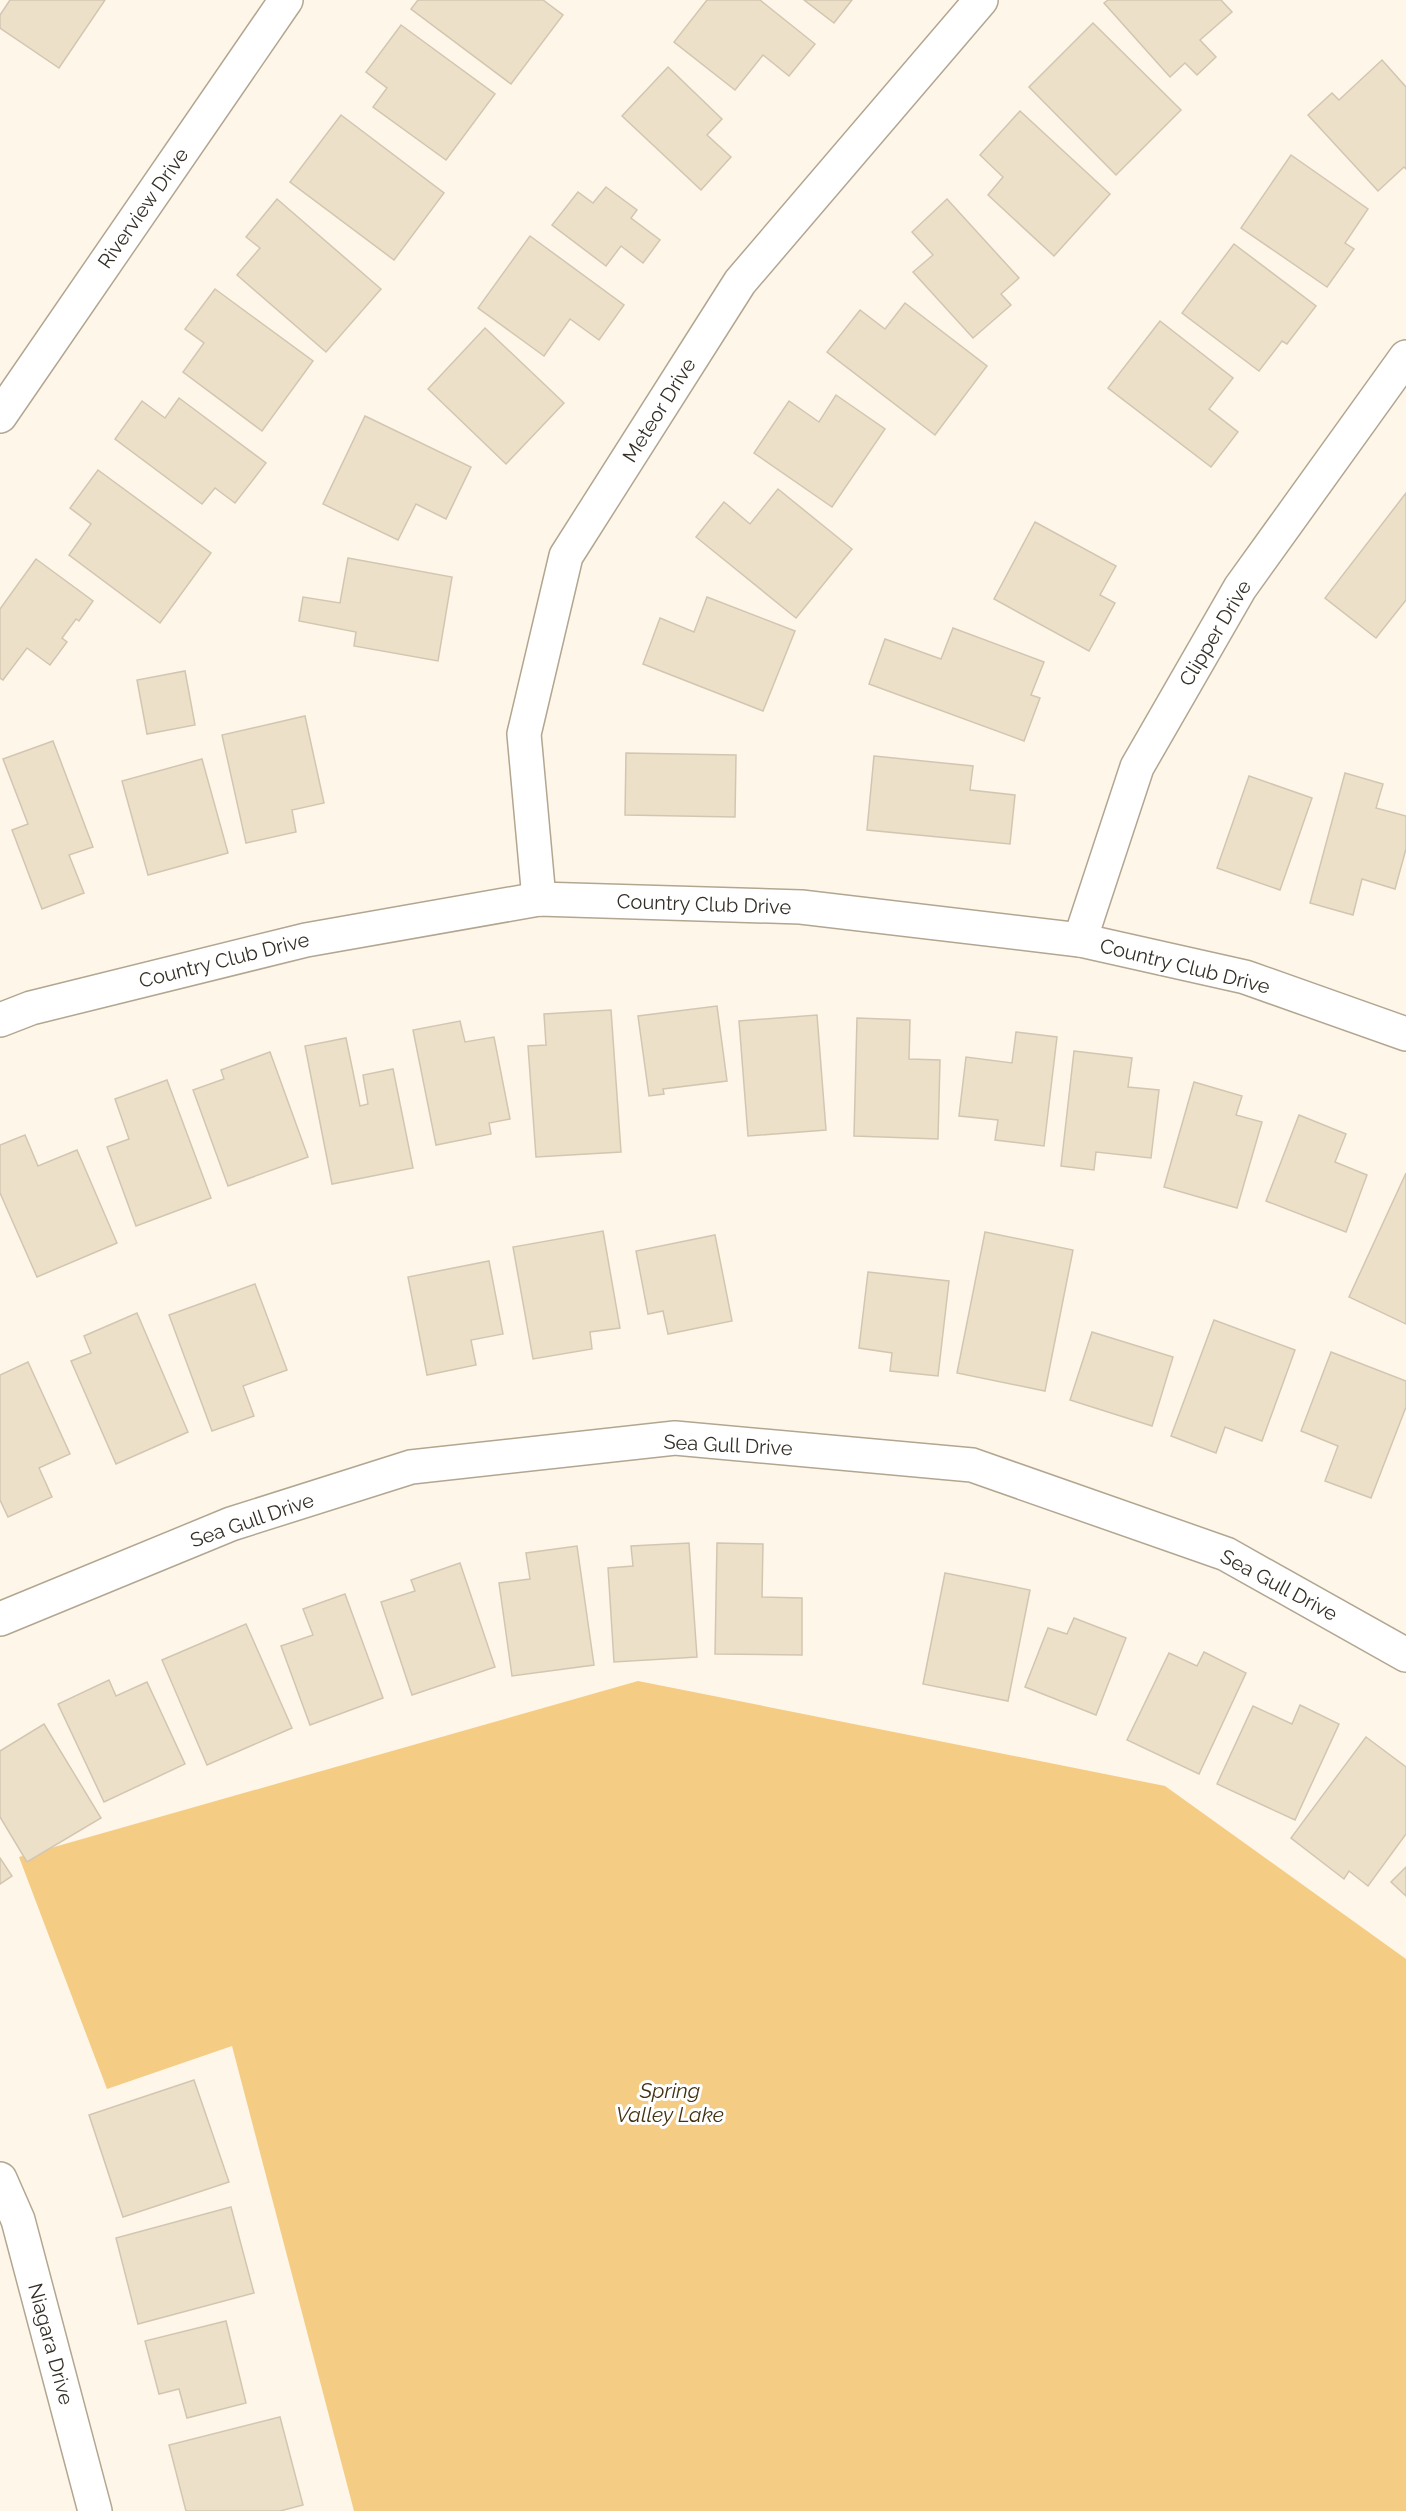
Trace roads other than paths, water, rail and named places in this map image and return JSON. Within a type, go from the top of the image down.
[{"type":"street","name":"Riverview Drive","points":[[0,416],[286,0]]},
{"type":"street","name":"Meteor Drive","points":[[539,899],[524,734],[566,556],[740,282],[981,0]]},
{"type":"street","name":"Clipper Drive","points":[[1080,940],[1137,767],[1240,588],[1406,357]]},
{"type":"street","name":"Country Club Drive","points":[[0,1020],[31,1008],[306,940],[539,899],[801,907],[1080,940],[1245,977],[1406,1034]]},
{"type":"street","name":"Sea Gull Drive","points":[[0,1619],[231,1524],[411,1467],[675,1438],[972,1465],[1226,1554],[1406,1655]]},
{"type":"street","name":"Niagara Drive","points":[[0,2179],[18,2220],[95,2511]]},
{"type":"water","name":"Spring Valley Lake","points":[[638,1681],[1165,1786],[1406,1959],[1406,2511],[354,2511],[232,2046],[107,2089],[19,1857]]}]
